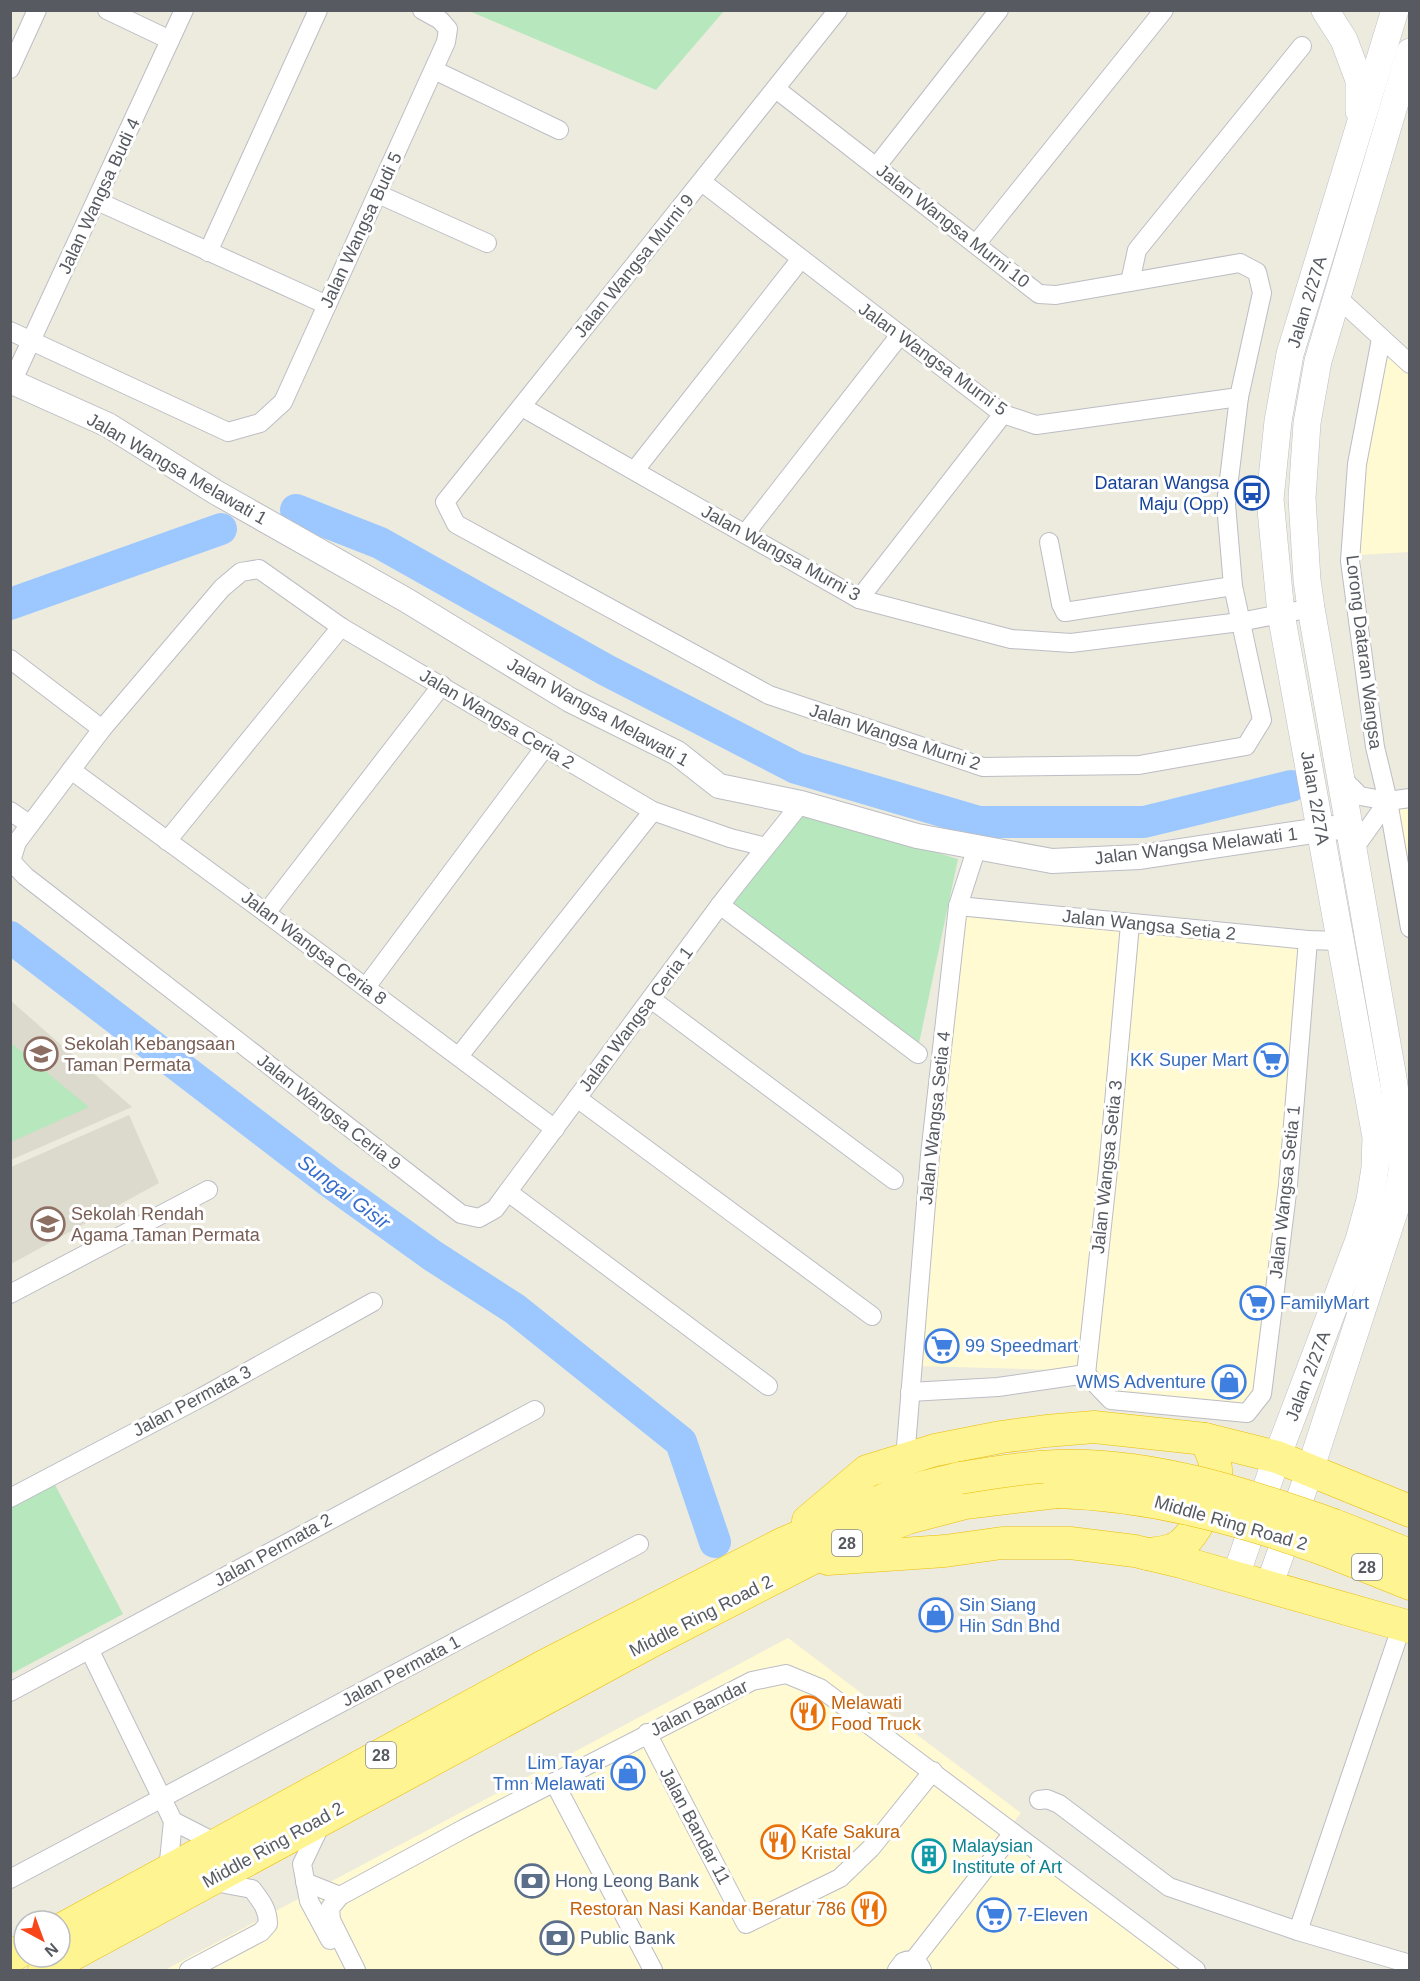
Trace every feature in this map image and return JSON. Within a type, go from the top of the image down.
[{"type":"highway","points":[[782,1544],[867,1471],[935,1450],[1001,1437],[1094,1427],[1206,1438],[1277,1457],[1410,1511]]},
{"type":"highway","points":[[1147,1554],[1168,1551],[1181,1545],[1194,1532],[1209,1501],[1216,1478],[1212,1454],[1206,1438]]},
{"type":"highway","name":"Middle Ring Road 2","points":[[72,1923],[544,1666],[782,1544],[900,1492],[960,1478],[1050,1466],[1121,1469],[1187,1480],[1229,1491],[1329,1538],[1410,1584]]},
{"type":"highway","name":"Middle Ring Road 2","points":[[44,1971],[652,1641],[809,1560],[908,1518],[965,1503],[1057,1492],[1097,1493],[1181,1506],[1261,1528],[1329,1538],[1410,1555]]},
{"type":"highway","points":[[809,1560],[945,1551],[1002,1543],[1070,1543],[1147,1554],[1269,1587],[1404,1639]]},
{"type":"main road","points":[[1325,10],[1344,40],[1359,80],[1359,133]]},
{"type":"main road","name":"Jalan 2/27A","points":[[1235,1578],[1277,1457],[1359,1240],[1370,1200],[1375,1168],[1376,1137],[1276,583],[1270,499],[1278,420],[1290,354],[1395,10]]},
{"type":"main road","name":"Jalan 2/27A","points":[[1269,1587],[1310,1470],[1406,1171],[1393,1077],[1338,773],[1311,608],[1302,498],[1307,423],[1318,361],[1410,52]]},
{"type":"street","points":[[10,69],[37,10]]},
{"type":"street","points":[[107,10],[170,40]]},
{"type":"street","name":"Jalan Wangsa Budi 4","points":[[11,381],[97,201],[184,10]]},
{"type":"street","points":[[208,252],[318,10]]},
{"type":"street","name":"Jalan Wangsa Budi 5","points":[[31,341],[228,432],[260,423],[283,402],[446,42],[448,28],[440,20],[422,10]]},
{"type":"street","name":"Jalan Wangsa Murni 9","points":[[456,524],[445,502],[838,10]]},
{"type":"street","points":[[876,167],[999,10]]},
{"type":"street","points":[[976,244],[1164,10]]},
{"type":"street","points":[[1130,282],[1137,250],[1302,45]]},
{"type":"street","points":[[434,70],[560,130]]},
{"type":"street","name":"Jalan Wangsa Murni 10","points":[[776,89],[1039,294],[1056,295],[1240,263],[1257,272]]},
{"type":"street","name":"Jalan Wangsa Murni 5","points":[[702,182],[800,260],[1003,414],[1036,424],[1239,397]]},
{"type":"street","points":[[378,194],[488,243]]},
{"type":"street","points":[[97,201],[327,305]]},
{"type":"street","points":[[635,470],[800,260]]},
{"type":"street","name":"Jalan Wangsa Murni 2","points":[[456,524],[769,695],[984,767],[1139,765],[1246,746],[1262,720],[1233,586],[1226,504],[1239,397],[1262,292],[1257,272]]},
{"type":"street","points":[[1338,297],[1410,364]]},
{"type":"street","points":[[10,331],[31,341]]},
{"type":"street","points":[[745,534],[900,335]]},
{"type":"street","name":"Lorong Dataran Wangsa","points":[[1381,339],[1357,464],[1350,561],[1375,747],[1388,801],[1410,928]]},
{"type":"street","name":"Jalan Wangsa Melawati 1","points":[[11,381],[108,425],[217,493],[406,600],[570,700],[677,753],[719,786],[801,803],[917,836],[1052,861],[1140,857],[1320,831],[1350,837]]},
{"type":"street","name":"Jalan Wangsa Murni 3","points":[[522,407],[859,599],[1011,639],[1071,643],[1240,622],[1311,608]]},
{"type":"street","points":[[859,599],[1003,414]]},
{"type":"street","points":[[1049,542],[1071,643]]},
{"type":"street","name":"Jalan Wangsa Ceria 2","points":[[102,729],[222,588],[241,572],[259,569],[341,627],[653,811],[766,847]]},
{"type":"street","points":[[1065,612],[1233,586]]},
{"type":"street","points":[[167,841],[341,627]]},
{"type":"street","points":[[10,659],[102,729],[29,824],[17,842],[11,861]]},
{"type":"street","points":[[266,912],[442,685]]},
{"type":"street","points":[[366,987],[544,747]]},
{"type":"street","name":"Jalan Wangsa Ceria 8","points":[[71,770],[266,912],[555,1129]]},
{"type":"street","points":[[1338,773],[1360,796],[1388,801],[1410,798]]},
{"type":"street","points":[[1350,837],[1388,801]]},
{"type":"street","name":"Jalan Wangsa Ceria 1","points":[[508,1192],[720,905],[801,803]]},
{"type":"street","points":[[10,811],[29,824]]},
{"type":"street","points":[[459,1056],[653,811]]},
{"type":"street","name":"Jalan Wangsa Setia 4","points":[[905,1460],[930,1155],[958,906],[977,847]]},
{"type":"street","name":"Jalan Wangsa Ceria 9","points":[[11,861],[25,876],[461,1214],[478,1218],[495,1209],[508,1192]]},
{"type":"street","points":[[720,905],[918,1054]]},
{"type":"street","name":"Jalan Wangsa Setia 2","points":[[958,906],[1308,940],[1339,940]]},
{"type":"street","name":"Jalan Wangsa Setia 3","points":[[1086,1374],[1108,1170],[1130,924]]},
{"type":"street","name":"Jalan Wangsa Setia 1","points":[[1086,1374],[1111,1400],[1247,1413],[1262,1394],[1288,1185],[1308,940]]},
{"type":"street","points":[[651,999],[894,1180]]},
{"type":"street","points":[[577,1098],[872,1316]]},
{"type":"street","points":[[1375,1168],[1406,1171]]},
{"type":"street","points":[[10,1294],[208,1190]]},
{"type":"street","points":[[508,1192],[768,1386]]},
{"type":"street","name":"Jalan Permata 3","points":[[10,1498],[202,1397],[373,1302]]},
{"type":"street","points":[[910,1392],[998,1387],[1086,1374]]},
{"type":"street","name":"Jalan Permata 2","points":[[10,1692],[535,1410]]},
{"type":"street","name":"Jalan Permata 1","points":[[10,1878],[639,1544]]},
{"type":"street","points":[[1298,1931],[1404,1639]]},
{"type":"street","points":[[89,1649],[173,1821],[168,1870]]},
{"type":"street","name":"Jalan Bandar","points":[[335,1902],[647,1733],[752,1681],[786,1674],[820,1688],[1196,1971]]},
{"type":"street","name":"Jalan Bandar 11","points":[[647,1733],[746,1924],[840,1878],[871,1848],[933,1771]]},
{"type":"street","points":[[554,1782],[653,1971]]},
{"type":"street","points":[[1039,1800],[1047,1799],[1059,1804],[1169,1887],[1298,1931],[1410,1964]]},
{"type":"street","points":[[324,1817],[302,1864],[309,1901],[346,1971]]},
{"type":"street","points":[[173,1821],[218,1844]]},
{"type":"street","points":[[897,1971],[903,1962],[918,1966],[1013,1833]]},
{"type":"street","points":[[189,1971],[261,1932],[268,1924],[268,1915],[264,1905],[252,1889],[208,1881]]},
{"type":"street","points":[[305,1882],[335,1902],[331,1920],[356,1971]]},
{"type":"shaded area","points":[[1384,350],[1409,372],[1409,552],[1358,555],[1363,465]]},
{"type":"shaded area","points":[[1409,805],[1409,887],[1396,808]]},
{"type":"shaded area","points":[[964,914],[1301,946],[1279,1197],[1255,1392],[1244,1406],[1114,1394],[1092,1371],[918,1366],[939,1141]]},
{"type":"shaded area","name":"Sekolah Kebangsaan Taman Permata","points":[[11,1001],[132,1107],[11,1160]]},
{"type":"shaded area","name":"Sekolah Rendah Agama Taman Permata","points":[[129,1115],[159,1183],[11,1264],[11,1167]]},
{"type":"shaded area","points":[[788,1638],[1021,1813],[897,1970],[165,1970]]},
{"type":"shaded area","points":[[1014,1842],[1183,1970],[928,1970],[923,1958]]},
{"type":"green space","points":[[469,11],[724,11],[656,90]]},
{"type":"green space","points":[[796,810],[958,859],[918,1048],[726,906]]},
{"type":"green space","points":[[11,1043],[89,1107],[11,1142]]},
{"type":"green space","points":[[52,1479],[123,1614],[11,1674],[11,1501]]},
{"type":"waterway","points":[[296,510],[380,543],[606,670],[796,768],[979,822],[1144,822],[1291,786]]},
{"type":"waterway","points":[[10,604],[221,529]]},
{"type":"waterway","name":"Sungai Gisir","points":[[10,937],[330,1182],[433,1256],[515,1309],[681,1442],[715,1542]]},
{"type":"place","name":"Dataran Wangsa Maju (Opp)","points":[[1252,493]]},
{"type":"place","name":"Sekolah Kebangsaan Taman Permata","points":[[41,1054]]},
{"type":"place","name":"KK Super Mart","points":[[1271,1060]]},
{"type":"place","name":"Sekolah Rendah Agama Taman Permata","points":[[48,1224]]},
{"type":"place","name":"FamilyMart","points":[[1257,1303]]},
{"type":"place","name":"99 Speedmart","points":[[942,1346]]},
{"type":"place","name":"WMS Adventure","points":[[1229,1382]]},
{"type":"place","name":"Sin Siang Hin Sdn Bhd","points":[[936,1615]]},
{"type":"place","name":"Melawati Food Truck","points":[[808,1713]]},
{"type":"place","name":"Lim Tayar Tmn Melawati","points":[[628,1773]]},
{"type":"place","name":"Kafe Sakura Kristal","points":[[778,1842]]},
{"type":"place","name":"Malaysian Institute of Art","points":[[929,1856]]},
{"type":"place","name":"Hong Leong Bank","points":[[532,1881]]},
{"type":"place","name":"Restoran Nasi Kandar Beratur 786","points":[[869,1909]]},
{"type":"place","name":"7-Eleven","points":[[994,1915]]},
{"type":"place","name":"Public Bank","points":[[557,1938]]}]
